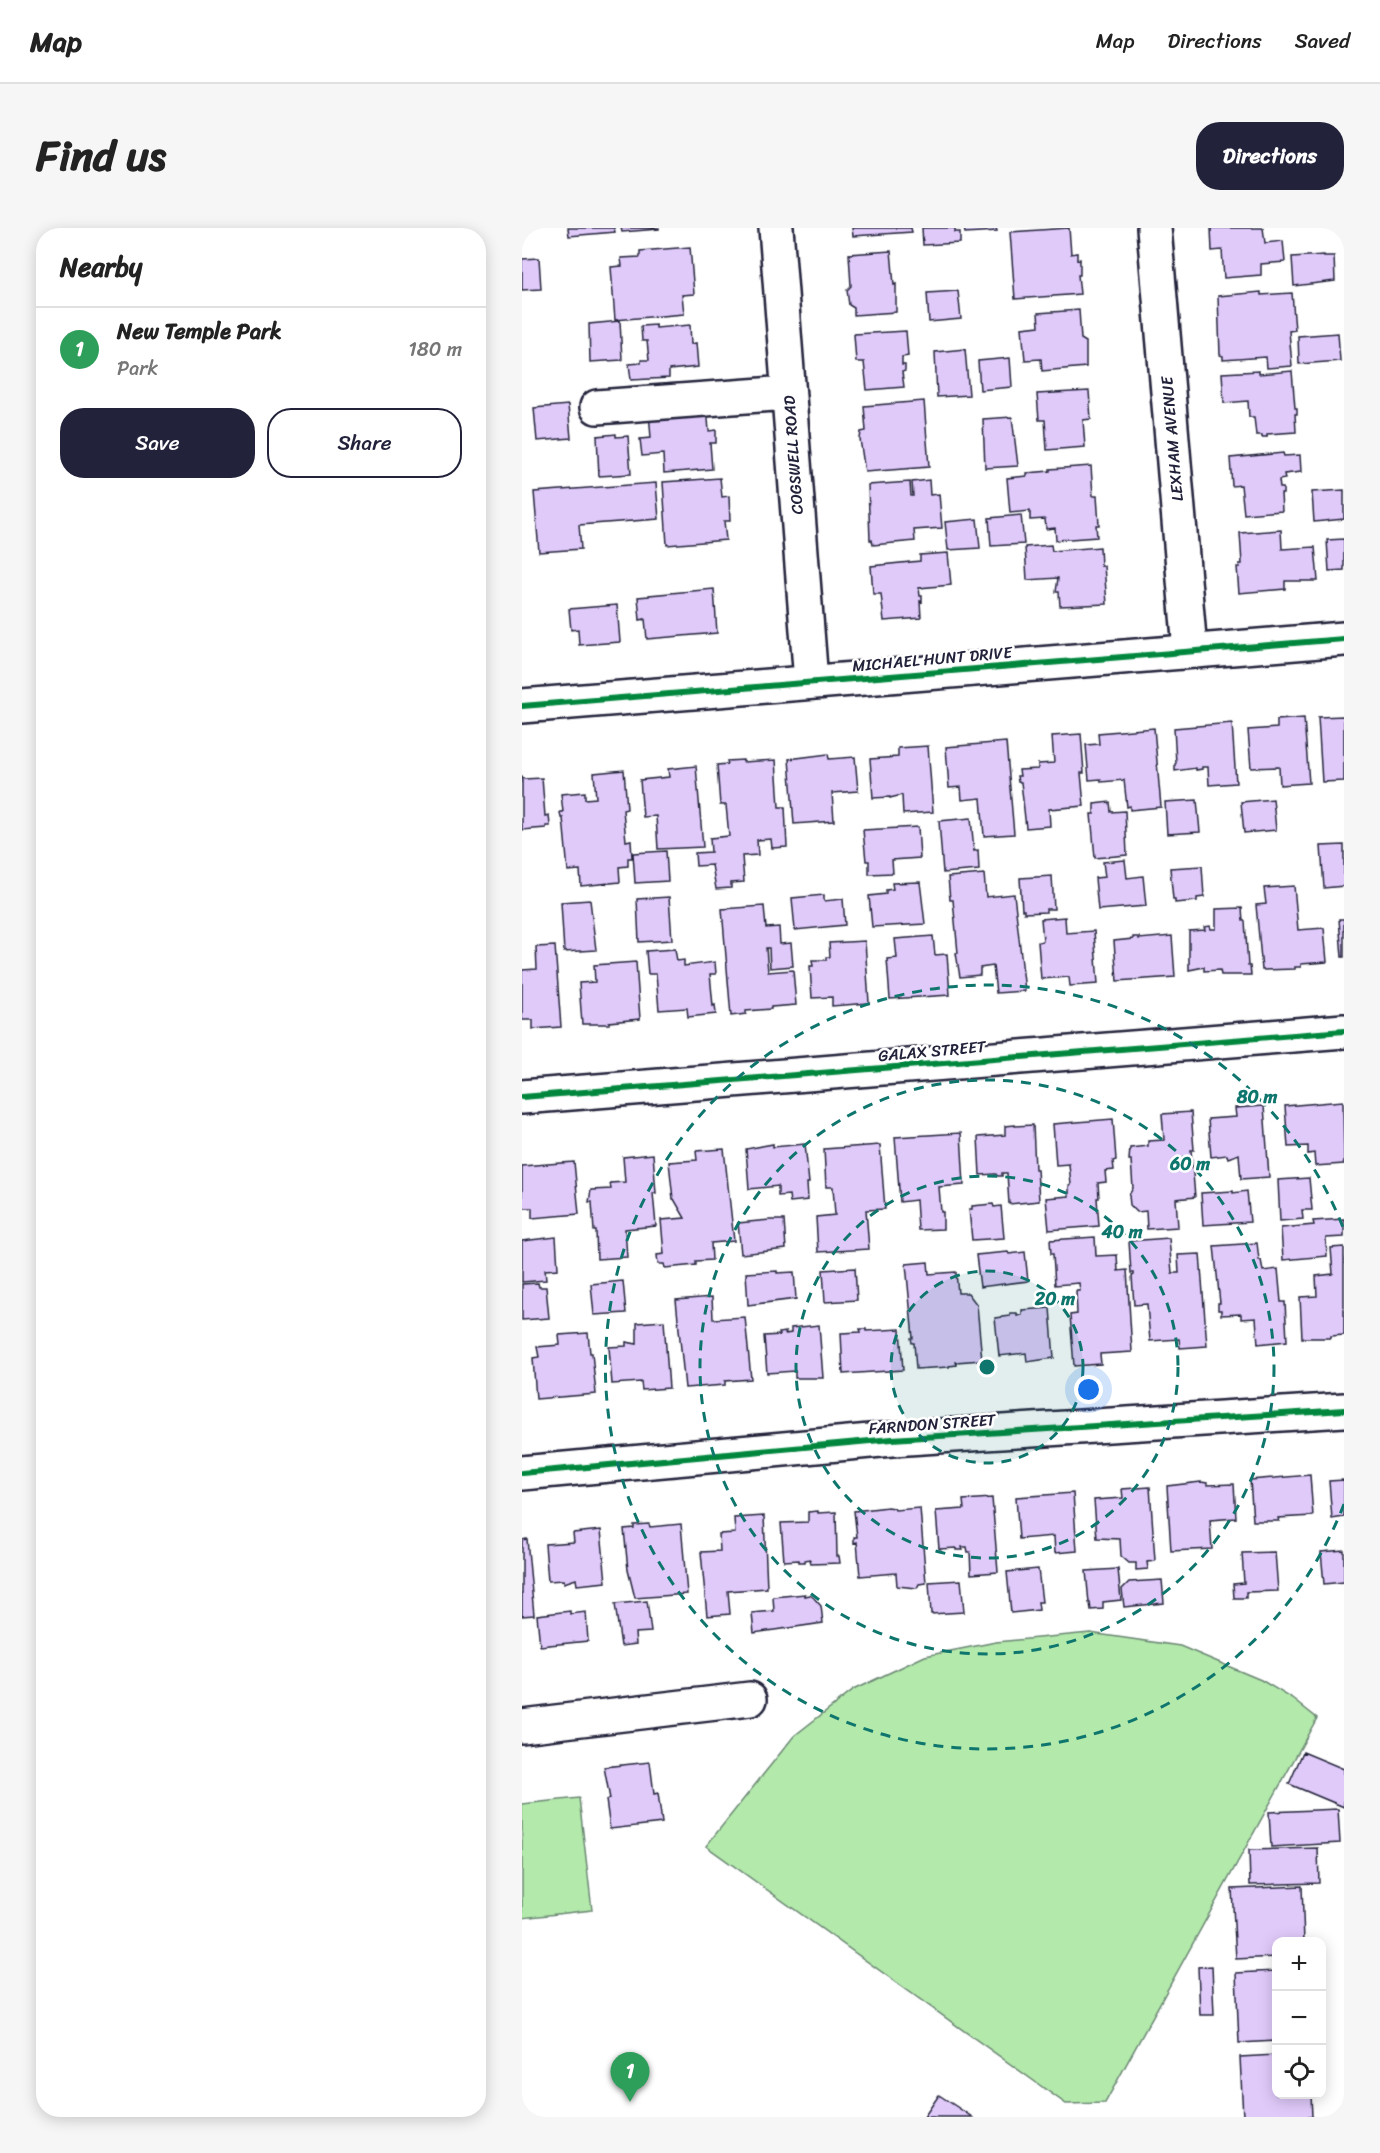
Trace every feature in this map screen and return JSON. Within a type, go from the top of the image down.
[{"type":"street","name":"COGSWELL ROAD","points":[[776,228],[811,682]]},
{"type":"street","name":"LEXHAM AVENUE","points":[[1154,228],[1190,650]]},
{"type":"street","points":[[597,407],[788,393]]},
{"type":"street","name":"MICHAEL HUNT DRIVE","points":[[522,706],[1344,639]]},
{"type":"street","name":"GALAX STREET","points":[[522,1097],[1344,1031]]},
{"type":"street","name":"FARNDON STREET","points":[[522,1473],[892,1439],[1344,1410]]},
{"type":"street","points":[[522,1726],[750,1699]]},
{"type":"green space","points":[[1090,1633],[1180,1646],[1261,1680],[1293,1699],[1317,1718],[1105,2103],[1066,2104],[706,1846],[794,1736],[853,1690],[925,1656],[996,1642]]},
{"type":"green space","points":[[579,1798],[592,1910],[522,1918],[522,1804]]},
{"type":"building","points":[[568,228],[614,228],[615,232],[569,236]]},
{"type":"building","points":[[621,228],[659,228],[659,229],[622,232]]},
{"type":"building","points":[[852,228],[911,228],[912,232],[853,236]]},
{"type":"building","points":[[922,228],[955,228],[955,232],[960,232],[960,243],[923,245]]},
{"type":"building","points":[[964,228],[996,228],[997,231],[965,233]]},
{"type":"building","points":[[1069,228],[1071,254],[1077,253],[1077,260],[1080,259],[1080,275],[1078,275],[1080,294],[1015,299],[1010,232]]},
{"type":"building","points":[[1211,228],[1263,228],[1265,243],[1283,241],[1285,262],[1261,264],[1261,275],[1224,278],[1222,250],[1212,251]]},
{"type":"building","points":[[690,247],[694,294],[682,295],[684,314],[615,320],[611,267],[622,266],[621,258],[640,257],[640,251]]},
{"type":"building","points":[[891,251],[894,285],[896,284],[896,312],[854,315],[854,308],[849,305],[847,290],[851,286],[849,254]]},
{"type":"building","points":[[1334,256],[1335,281],[1294,286],[1292,257]]},
{"type":"building","points":[[539,258],[541,289],[522,290],[522,259]]},
{"type":"building","points":[[958,291],[961,319],[929,322],[927,293]]},
{"type":"building","points":[[1261,292],[1261,295],[1292,293],[1295,330],[1289,331],[1292,366],[1267,368],[1266,357],[1223,360],[1223,356],[1220,355],[1218,296]]},
{"type":"building","points":[[1079,310],[1081,339],[1086,342],[1086,367],[1042,371],[1041,359],[1025,360],[1022,328],[1039,326],[1038,313]]},
{"type":"building","points":[[620,321],[622,360],[590,362],[589,324]]},
{"type":"building","points":[[656,325],[656,328],[690,325],[691,344],[696,343],[698,367],[669,370],[669,378],[631,380],[629,364],[649,360],[647,341],[642,341],[641,326]]},
{"type":"building","points":[[906,331],[908,356],[902,357],[902,365],[905,365],[905,371],[902,372],[904,387],[867,390],[864,362],[856,362],[854,334]]},
{"type":"building","points":[[1338,333],[1340,361],[1299,364],[1298,336]]},
{"type":"building","points":[[965,349],[969,395],[937,397],[935,352]]},
{"type":"building","points":[[1010,358],[1012,387],[980,390],[978,361]]},
{"type":"building","points":[[1259,371],[1259,374],[1292,371],[1295,408],[1297,408],[1296,432],[1267,434],[1267,437],[1256,435],[1254,417],[1249,417],[1248,401],[1224,403],[1222,373]]},
{"type":"building","points":[[1089,391],[1091,419],[1083,420],[1085,447],[1047,450],[1045,420],[1039,420],[1037,394]]},
{"type":"building","points":[[924,401],[929,467],[865,472],[860,439],[861,432],[866,431],[864,406]]},
{"type":"building","points":[[568,405],[571,438],[537,441],[534,408]]},
{"type":"building","points":[[707,407],[709,431],[716,430],[716,443],[710,443],[712,469],[664,473],[663,454],[642,456],[640,439],[651,438],[649,412]]},
{"type":"building","points":[[1012,417],[1018,466],[985,468],[983,419]]},
{"type":"building","points":[[616,434],[616,437],[628,436],[631,474],[599,476],[597,436]]},
{"type":"building","points":[[1283,453],[1284,456],[1300,455],[1301,472],[1284,474],[1285,479],[1279,480],[1280,488],[1283,488],[1282,511],[1244,514],[1241,485],[1232,486],[1230,458]]},
{"type":"building","points":[[1091,466],[1093,496],[1097,496],[1099,525],[1096,525],[1097,537],[1056,540],[1055,528],[1046,529],[1045,519],[1030,520],[1030,511],[1010,513],[1007,478],[1027,476],[1027,473],[1050,471],[1050,469]]},
{"type":"building","points":[[720,478],[722,497],[729,496],[730,521],[724,521],[726,540],[667,545],[663,482]]},
{"type":"building","points":[[929,480],[930,495],[939,494],[942,528],[914,530],[915,541],[873,545],[870,540],[868,485],[910,482],[911,496],[913,496],[912,482]]},
{"type":"building","points":[[656,483],[659,519],[579,525],[581,549],[539,552],[534,492]]},
{"type":"building","points":[[1344,490],[1344,519],[1314,522],[1312,492]]},
{"type":"building","points":[[1021,515],[1024,544],[991,546],[989,518]]},
{"type":"building","points":[[977,519],[980,548],[948,550],[945,522]]},
{"type":"building","points":[[1281,530],[1282,549],[1315,547],[1318,581],[1285,581],[1285,589],[1239,593],[1237,567],[1242,564],[1240,533]]},
{"type":"building","points":[[1344,539],[1344,570],[1329,571],[1327,540]]},
{"type":"building","points":[[1051,545],[1052,551],[1100,547],[1107,604],[1060,606],[1059,592],[1056,592],[1058,578],[1027,580],[1025,547]]},
{"type":"building","points":[[948,553],[951,585],[919,588],[920,596],[922,596],[921,618],[884,621],[881,594],[873,594],[871,566],[920,561],[920,555]]},
{"type":"building","points":[[714,589],[717,633],[647,639],[645,619],[640,620],[638,597]]},
{"type":"building","points":[[617,605],[620,642],[579,645],[578,629],[571,630],[569,609]]},
{"type":"building","points":[[1344,716],[1344,781],[1322,782],[1318,717]]},
{"type":"building","points":[[1304,718],[1309,783],[1280,785],[1279,767],[1251,768],[1248,730],[1277,728],[1277,720]]},
{"type":"building","points":[[1232,723],[1236,783],[1209,785],[1208,767],[1175,771],[1174,728]]},
{"type":"building","points":[[1154,728],[1161,807],[1130,810],[1130,806],[1127,807],[1124,780],[1101,782],[1101,779],[1089,780],[1086,745],[1099,744],[1098,733]]},
{"type":"building","points":[[1081,734],[1084,806],[1049,809],[1050,826],[1026,828],[1021,782],[1018,782],[1017,776],[1020,776],[1019,770],[1038,769],[1038,764],[1054,763],[1052,736]]},
{"type":"building","points":[[1006,742],[1014,834],[984,836],[981,798],[962,800],[961,787],[949,788],[946,747]]},
{"type":"building","points":[[928,746],[933,812],[903,814],[902,795],[873,798],[870,759],[898,757],[898,748]]},
{"type":"building","points":[[828,754],[829,759],[855,757],[858,791],[832,793],[834,821],[794,824],[789,759]]},
{"type":"building","points":[[743,760],[743,762],[776,760],[779,807],[785,807],[787,847],[772,848],[771,839],[757,840],[758,855],[742,856],[744,882],[731,883],[731,888],[716,889],[712,865],[696,866],[695,853],[711,852],[710,838],[729,836],[726,805],[720,805],[717,765],[728,764],[727,761]]},
{"type":"building","points":[[696,766],[703,847],[658,849],[656,816],[643,817],[640,780],[669,777],[668,769]]},
{"type":"building","points":[[624,770],[627,809],[623,810],[626,841],[631,840],[632,858],[628,858],[628,866],[619,867],[620,882],[581,886],[580,870],[568,871],[563,818],[560,812],[563,812],[561,794],[585,792],[585,799],[596,798],[594,773]]},
{"type":"building","points":[[522,777],[524,779],[542,778],[545,816],[549,815],[550,826],[522,830]]},
{"type":"building","points":[[1273,799],[1276,830],[1244,833],[1241,802]]},
{"type":"building","points":[[1197,800],[1200,832],[1167,834],[1165,802]]},
{"type":"building","points":[[1110,802],[1111,812],[1125,811],[1127,855],[1095,858],[1091,814],[1094,814],[1094,804]]},
{"type":"building","points":[[971,818],[974,851],[978,850],[979,870],[943,873],[939,821]]},
{"type":"building","points":[[918,827],[920,858],[892,860],[893,873],[869,874],[863,830]]},
{"type":"building","points":[[1344,845],[1344,886],[1324,888],[1321,846]]},
{"type":"building","points":[[666,851],[668,881],[635,883],[633,853]]},
{"type":"building","points":[[1125,860],[1127,878],[1143,876],[1146,906],[1098,910],[1095,878],[1105,877],[1103,862]]},
{"type":"building","points":[[1202,866],[1204,897],[1197,898],[1197,901],[1175,903],[1170,868]]},
{"type":"building","points":[[984,874],[986,897],[1014,894],[1025,991],[996,993],[993,966],[980,968],[980,975],[960,977],[956,953],[958,953],[953,900],[950,900],[948,877]]},
{"type":"building","points":[[1052,876],[1054,909],[1046,909],[1046,912],[1024,913],[1020,878]]},
{"type":"building","points":[[920,882],[925,924],[872,927],[869,896],[886,894],[886,890],[893,889],[892,883]]},
{"type":"building","points":[[1294,886],[1298,930],[1324,928],[1327,962],[1301,964],[1301,967],[1295,967],[1295,969],[1262,970],[1256,905],[1266,904],[1264,888]]},
{"type":"building","points":[[824,895],[824,901],[843,899],[845,925],[795,930],[792,898]]},
{"type":"building","points":[[669,897],[672,940],[639,942],[637,899]]},
{"type":"building","points":[[590,900],[596,950],[564,952],[561,902]]},
{"type":"building","points":[[764,906],[766,928],[779,927],[780,944],[791,943],[793,966],[770,968],[769,948],[766,948],[768,972],[793,970],[796,1005],[746,1011],[746,1014],[731,1016],[722,909]]},
{"type":"building","points":[[1242,908],[1251,975],[1221,975],[1220,970],[1204,971],[1204,967],[1189,970],[1189,931],[1205,930],[1204,927],[1210,926],[1211,929],[1216,929],[1216,909]]},
{"type":"building","points":[[1065,917],[1066,933],[1094,931],[1098,984],[1070,986],[1069,977],[1041,979],[1038,942],[1043,941],[1041,919]]},
{"type":"building","points":[[1339,919],[1344,919],[1344,957],[1342,957]]},
{"type":"building","points":[[933,936],[935,955],[947,954],[950,995],[890,999],[887,959],[897,958],[895,939]]},
{"type":"building","points":[[1172,936],[1175,977],[1117,981],[1114,941],[1133,939],[1133,937],[1139,937],[1139,939]]},
{"type":"building","points":[[865,941],[869,1003],[832,1006],[832,997],[812,998],[810,966],[813,966],[812,960],[826,960],[826,957],[830,957],[829,943]]},
{"type":"building","points":[[555,946],[561,1027],[533,1029],[533,1020],[522,1020],[522,970],[537,969],[536,947]]},
{"type":"building","points":[[675,949],[677,961],[684,960],[684,966],[715,962],[716,974],[710,974],[716,1014],[688,1017],[687,1008],[659,1010],[656,974],[648,974],[646,951]]},
{"type":"building","points":[[636,962],[640,1019],[609,1022],[609,1024],[582,1024],[579,983],[595,982],[594,965]]},
{"type":"building","points":[[1343,1101],[1344,1164],[1315,1166],[1314,1153],[1308,1154],[1308,1146],[1288,1147],[1285,1106]]},
{"type":"building","points":[[1264,1106],[1269,1177],[1241,1179],[1239,1154],[1228,1158],[1227,1155],[1211,1157],[1208,1119],[1236,1117],[1235,1108]]},
{"type":"building","points":[[1191,1112],[1195,1197],[1176,1199],[1178,1227],[1147,1229],[1146,1211],[1137,1212],[1130,1205],[1129,1195],[1133,1188],[1131,1160],[1129,1160],[1130,1148],[1148,1146],[1148,1141],[1164,1140],[1162,1114]]},
{"type":"building","points":[[1113,1119],[1116,1160],[1113,1161],[1114,1170],[1105,1171],[1106,1182],[1098,1183],[1099,1226],[1049,1230],[1046,1198],[1069,1196],[1071,1185],[1069,1164],[1056,1165],[1053,1124]]},
{"type":"building","points":[[1033,1125],[1039,1201],[1009,1204],[1007,1173],[1002,1173],[1002,1176],[980,1175],[978,1137],[1005,1135],[1005,1126]]},
{"type":"building","points":[[961,1133],[964,1185],[939,1187],[943,1229],[918,1230],[916,1200],[900,1202],[895,1137]]},
{"type":"building","points":[[773,1144],[773,1147],[805,1144],[809,1183],[807,1183],[808,1200],[790,1202],[789,1195],[778,1196],[778,1186],[749,1189],[746,1149]]},
{"type":"building","points":[[880,1145],[885,1209],[866,1210],[869,1249],[818,1252],[816,1217],[835,1215],[833,1187],[826,1187],[824,1149]]},
{"type":"building","points":[[724,1149],[734,1241],[711,1243],[712,1260],[696,1261],[696,1265],[665,1268],[664,1264],[658,1264],[657,1255],[664,1254],[661,1220],[685,1218],[673,1199],[669,1162],[697,1160],[696,1151]]},
{"type":"building","points":[[653,1154],[656,1226],[625,1229],[627,1257],[597,1259],[592,1202],[589,1202],[591,1190],[611,1189],[610,1183],[625,1182],[623,1157]]},
{"type":"building","points":[[574,1162],[579,1214],[532,1218],[532,1208],[522,1208],[522,1166]]},
{"type":"building","points":[[1309,1178],[1312,1210],[1302,1210],[1303,1219],[1280,1221],[1278,1180]]},
{"type":"building","points":[[1233,1191],[1233,1193],[1247,1191],[1250,1222],[1203,1225],[1201,1193]]},
{"type":"building","points":[[993,1204],[994,1207],[1001,1206],[1004,1238],[972,1240],[969,1209],[972,1209],[972,1206]]},
{"type":"building","points":[[1344,1219],[1344,1237],[1326,1238],[1327,1256],[1283,1260],[1281,1228],[1314,1225],[1313,1221]]},
{"type":"building","points":[[784,1220],[786,1249],[741,1254],[738,1223]]},
{"type":"building","points":[[556,1237],[558,1269],[545,1270],[546,1280],[522,1282],[522,1241]]},
{"type":"building","points":[[1095,1237],[1096,1256],[1117,1255],[1118,1271],[1127,1270],[1132,1352],[1100,1354],[1101,1364],[1074,1366],[1070,1315],[1077,1314],[1076,1291],[1080,1291],[1079,1283],[1055,1285],[1050,1240]]},
{"type":"building","points":[[1169,1238],[1172,1273],[1179,1273],[1178,1255],[1200,1254],[1207,1346],[1180,1348],[1179,1339],[1150,1341],[1147,1304],[1134,1305],[1132,1276],[1134,1273],[1131,1273],[1129,1241]]},
{"type":"building","points":[[1257,1243],[1263,1271],[1278,1269],[1281,1302],[1285,1302],[1287,1341],[1258,1344],[1256,1318],[1241,1319],[1241,1314],[1221,1315],[1221,1310],[1218,1310],[1218,1303],[1220,1303],[1214,1246]]},
{"type":"building","points":[[1344,1247],[1344,1335],[1331,1336],[1331,1338],[1302,1338],[1300,1297],[1317,1296],[1316,1276],[1333,1274],[1331,1248]]},
{"type":"building","points":[[1008,1252],[1009,1254],[1025,1252],[1028,1281],[980,1287],[976,1255]]},
{"type":"building","points":[[928,1262],[929,1274],[956,1272],[958,1293],[968,1293],[977,1305],[982,1360],[956,1362],[957,1365],[949,1367],[916,1369],[914,1343],[911,1338],[913,1338],[906,1264]]},
{"type":"building","points":[[855,1268],[857,1300],[825,1302],[823,1270]]},
{"type":"building","points":[[777,1271],[777,1273],[794,1272],[796,1299],[748,1305],[746,1273]]},
{"type":"building","points":[[623,1281],[626,1313],[594,1315],[591,1284]]},
{"type":"building","points":[[538,1283],[539,1287],[546,1287],[549,1318],[522,1320],[522,1284]]},
{"type":"building","points":[[712,1297],[713,1319],[745,1317],[751,1379],[725,1381],[725,1385],[685,1388],[676,1300]]},
{"type":"building","points":[[1050,1308],[1054,1358],[1027,1362],[1026,1353],[999,1356],[995,1318],[1010,1316],[1010,1313],[1017,1313],[1017,1316],[1022,1315],[1022,1310]]},
{"type":"building","points":[[664,1321],[669,1388],[642,1390],[641,1382],[612,1384],[609,1347],[626,1346],[626,1342],[637,1344],[637,1323]]},
{"type":"building","points":[[819,1325],[823,1378],[795,1378],[795,1371],[767,1373],[764,1336],[791,1333],[791,1328]]},
{"type":"building","points":[[860,1329],[866,1329],[866,1331],[900,1329],[903,1370],[843,1374],[841,1333],[861,1332]]},
{"type":"building","points":[[588,1333],[596,1394],[536,1399],[533,1358],[539,1357],[537,1347],[560,1345],[559,1335]]},
{"type":"building","points":[[1310,1475],[1313,1516],[1278,1518],[1279,1521],[1253,1521],[1250,1480]]},
{"type":"building","points":[[1344,1480],[1344,1517],[1332,1519],[1329,1481]]},
{"type":"building","points":[[1201,1482],[1207,1485],[1234,1484],[1236,1518],[1210,1520],[1212,1549],[1171,1551],[1167,1486]]},
{"type":"building","points":[[1150,1487],[1155,1561],[1147,1562],[1148,1569],[1136,1570],[1136,1563],[1129,1563],[1121,1556],[1120,1539],[1097,1538],[1094,1500],[1123,1498],[1122,1489]]},
{"type":"building","points":[[1073,1493],[1077,1551],[1055,1553],[1054,1536],[1019,1539],[1016,1497]]},
{"type":"building","points":[[992,1498],[998,1572],[971,1574],[970,1552],[967,1547],[962,1547],[963,1550],[939,1549],[936,1511],[964,1509],[963,1500]]},
{"type":"building","points":[[888,1507],[895,1510],[920,1508],[926,1583],[919,1584],[917,1588],[897,1586],[896,1573],[860,1576],[857,1542],[854,1543],[854,1537],[857,1537],[854,1511]]},
{"type":"building","points":[[818,1511],[818,1513],[836,1512],[837,1556],[839,1556],[840,1563],[811,1564],[810,1559],[805,1562],[784,1561],[781,1523],[808,1522],[808,1512]]},
{"type":"building","points":[[764,1516],[767,1588],[728,1591],[730,1614],[707,1616],[701,1552],[720,1551],[719,1534],[735,1533],[734,1518]]},
{"type":"building","points":[[649,1524],[650,1527],[681,1524],[687,1594],[635,1598],[628,1570],[624,1529],[634,1528],[634,1525]]},
{"type":"building","points":[[601,1530],[606,1582],[577,1585],[576,1579],[564,1583],[564,1580],[548,1581],[545,1544],[574,1542],[573,1533]]},
{"type":"building","points":[[527,1539],[534,1615],[522,1616],[522,1540]]},
{"type":"building","points":[[1344,1550],[1344,1582],[1324,1584],[1321,1552]]},
{"type":"building","points":[[1275,1552],[1278,1591],[1246,1592],[1246,1598],[1234,1598],[1233,1584],[1244,1583],[1242,1553]]},
{"type":"building","points":[[1038,1569],[1042,1602],[1038,1602],[1039,1610],[1011,1613],[1007,1572]]},
{"type":"building","points":[[1118,1569],[1121,1600],[1103,1602],[1103,1609],[1091,1610],[1086,1571]]},
{"type":"building","points":[[961,1580],[964,1612],[931,1614],[929,1582]]},
{"type":"building","points":[[1162,1580],[1164,1603],[1124,1607],[1122,1589],[1129,1582]]},
{"type":"building","points":[[805,1594],[805,1596],[810,1595],[814,1598],[821,1606],[823,1623],[754,1633],[752,1613],[774,1611],[773,1597]]},
{"type":"building","points":[[647,1601],[651,1632],[635,1633],[636,1644],[621,1646],[615,1604]]},
{"type":"building","points":[[570,1611],[570,1614],[586,1612],[588,1641],[540,1646],[537,1615]]},
{"type":"building","points":[[1303,1752],[1344,1769],[1344,1807],[1289,1784]]},
{"type":"building","points":[[650,1762],[654,1794],[658,1793],[662,1823],[610,1829],[606,1800],[610,1799],[604,1767]]},
{"type":"building","points":[[1338,1809],[1340,1843],[1271,1847],[1269,1812]]},
{"type":"building","points":[[1318,1848],[1319,1883],[1250,1885],[1249,1850]]},
{"type":"building","points":[[1302,1886],[1304,1937],[1272,1937],[1272,1957],[1236,1959],[1232,1889]]},
{"type":"building","points":[[1212,1966],[1214,2015],[1200,2015],[1198,1967]]},
{"type":"building","points":[[1272,1971],[1272,2041],[1239,2043],[1236,1973]]},
{"type":"building","points":[[1272,2055],[1272,2099],[1311,2099],[1312,2117],[1243,2117],[1240,2057]]},
{"type":"building","points":[[939,2095],[972,2117],[924,2117]]},
{"type":"cycle path","points":[[522,706],[1344,639]]},
{"type":"cycle path","points":[[522,1097],[1344,1031]]},
{"type":"cycle path","points":[[522,1473],[892,1439],[1344,1410]]},
{"type":"place","name":"New Temple Park","points":[[630,2102]]}]
